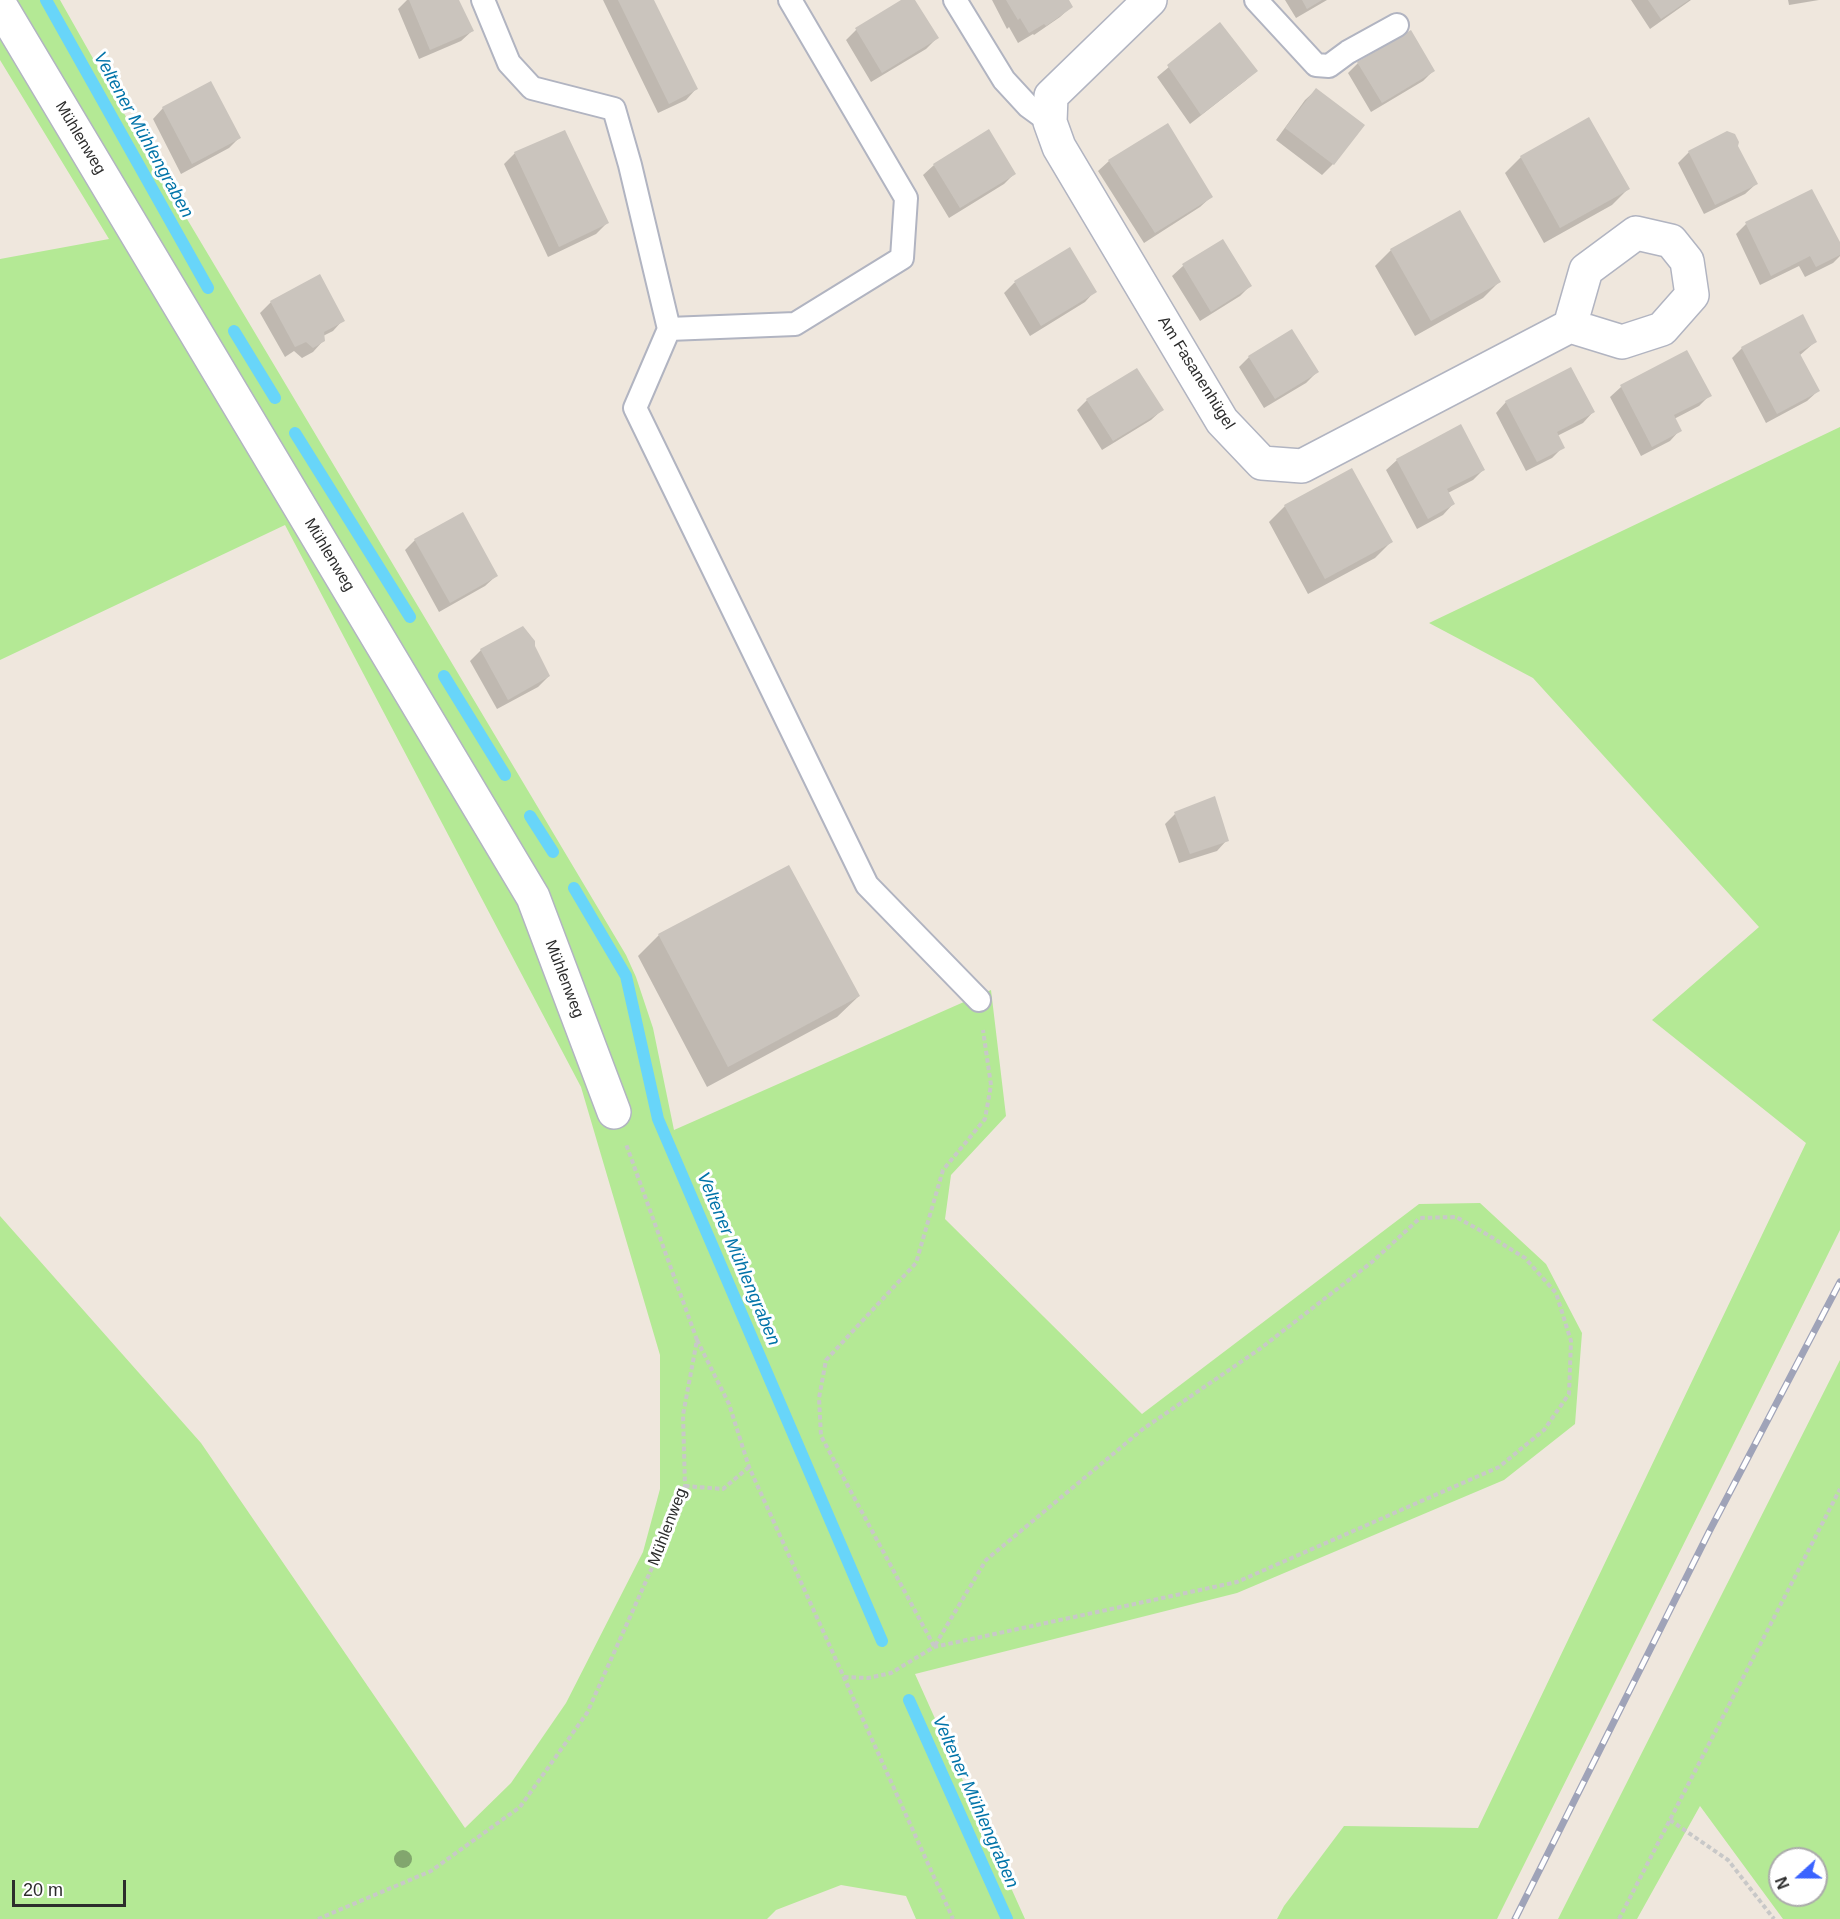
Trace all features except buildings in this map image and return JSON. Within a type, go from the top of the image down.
[{"type":"street","points":[[1050,122],[1052,96],[1150,0]]},
{"type":"street","name":"Mühlenweg","points":[[0,5],[533,897],[614,1112]]},
{"type":"street","name":"Am Fasanenhügel","points":[[1050,122],[1059,147],[1222,421],[1262,463],[1302,466],[1570,326]]},
{"type":"lane","points":[[483,0],[509,63],[532,88],[614,109],[630,165],[669,329],[635,408],[867,885],[979,1000]]},
{"type":"lane","points":[[669,329],[795,324],[902,258],[906,198],[790,0]]},
{"type":"lane","points":[[955,0],[1004,80],[1028,106],[1050,122]]},
{"type":"lane","points":[[1257,0],[1316,65],[1329,66],[1348,52],[1396,25]]},
{"type":"path","points":[[934,1647],[821,1436],[819,1398],[826,1360],[916,1263],[943,1170],[985,1119],[991,1085],[979,1000]]},
{"type":"path","points":[[614,1112],[697,1340],[729,1404],[749,1467],[953,1919]]},
{"type":"path","points":[[844,1677],[868,1678],[891,1673],[934,1647],[1237,1582],[1499,1467],[1544,1430],[1569,1394],[1571,1341],[1556,1293],[1525,1258],[1456,1217],[1420,1218],[1372,1262],[1261,1348],[1143,1429],[986,1560],[934,1647]]},
{"type":"path","name":"Mühlenweg","points":[[318,1919],[431,1871],[520,1807],[587,1713],[686,1486],[683,1415],[697,1340]]},
{"type":"path","points":[[686,1486],[723,1489],[749,1467]]},
{"type":"path","points":[[1619,1919],[1840,1489]]},
{"type":"path","points":[[1670,1821],[1728,1860],[1774,1919]]},
{"type":"green space","points":[[0,0],[60,0],[125,115],[626,955],[653,1028],[674,1130],[991,990],[1006,1116],[951,1175],[945,1219],[1142,1414],[1419,1204],[1480,1203],[1546,1264],[1582,1333],[1575,1424],[1504,1480],[1237,1593],[915,1674],[1025,1919],[916,1919],[906,1896],[841,1885],[776,1910],[767,1919],[0,1919],[0,1216],[201,1443],[465,1828],[511,1783],[566,1703],[643,1552],[660,1489],[660,1355],[581,1087],[285,525],[0,660],[0,259],[109,239],[0,60]]},
{"type":"green space","points":[[1840,427],[1840,1230],[1497,1919],[1277,1919],[1284,1906],[1344,1826],[1478,1828],[1806,1143],[1652,1020],[1759,927],[1533,678],[1429,623]]},
{"type":"green space","points":[[1840,1360],[1840,1919],[1783,1919],[1774,1907],[1828,1907],[1828,1847],[1768,1847],[1768,1899],[1700,1806],[1637,1919],[1558,1919]]},
{"type":"waterway","name":"Veltener Mühlengraben","points":[[46,0],[208,288]]},
{"type":"waterway","name":"Veltener Mühlengraben","points":[[234,331],[275,398]]},
{"type":"waterway","name":"Veltener Mühlengraben","points":[[295,433],[410,617]]},
{"type":"waterway","name":"Veltener Mühlengraben","points":[[444,676],[505,775]]},
{"type":"waterway","name":"Veltener Mühlengraben","points":[[530,816],[553,852]]},
{"type":"waterway","name":"Veltener Mühlengraben","points":[[574,888],[626,976],[658,1119],[882,1641]]},
{"type":"waterway","name":"Veltener Mühlengraben","points":[[909,1700],[1007,1919]]},
{"type":"railway","points":[[1515,1919],[1710,1530],[1840,1282]]}]
